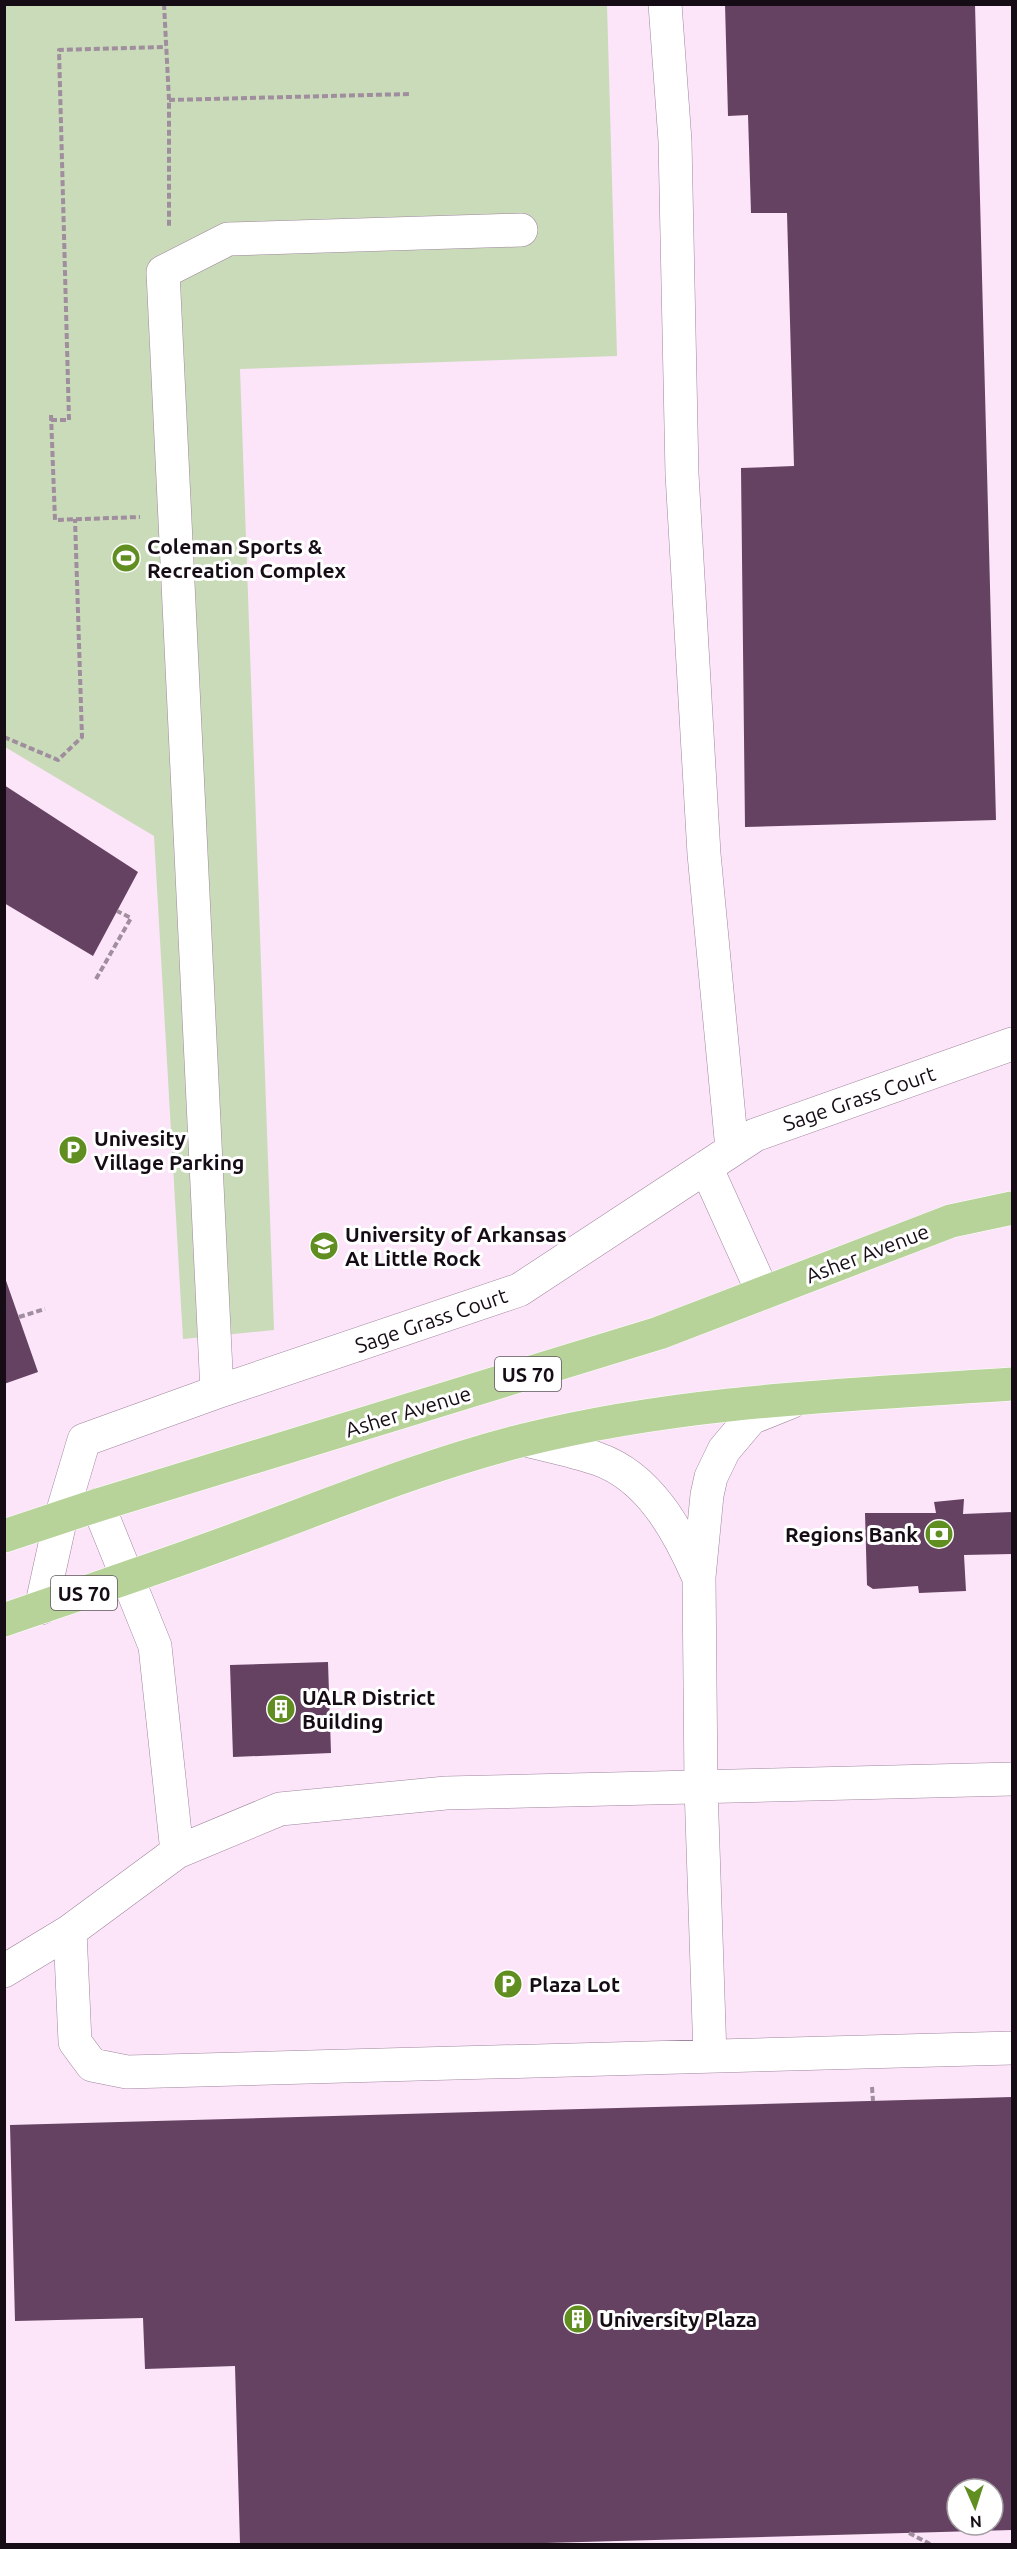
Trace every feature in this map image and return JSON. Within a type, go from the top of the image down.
[{"type":"main road","points":[[951,1221],[1012,1197]]},
{"type":"main road","name":"Asher Avenue","points":[[4,1536],[658,1333],[951,1221],[1012,1208]]},
{"type":"main road","name":"US 70","points":[[4,1620],[127,1578],[443,1462],[526,1440],[626,1418],[798,1399],[1012,1384]]},
{"type":"lane","points":[[665,4],[675,141],[682,474],[719,1158],[763,1293]]},
{"type":"lane","points":[[217,1392],[163,272],[228,239],[521,230]]},
{"type":"lane","name":"Sage Grass Court","points":[[40,1608],[84,1440],[217,1392],[519,1290],[755,1135],[1012,1044]]},
{"type":"lane","points":[[710,2056],[701,1787],[699,1577],[707,1495],[711,1477],[724,1450],[751,1418],[798,1399]]},
{"type":"lane","points":[[526,1440],[600,1459],[627,1476],[652,1497],[670,1520],[682,1538],[699,1577]]},
{"type":"lane","points":[[98,1505],[155,1646],[177,1852]]},
{"type":"lane","points":[[4,1971],[70,1931],[177,1852],[280,1809],[446,1794],[1012,1779]]},
{"type":"lane","points":[[70,1931],[75,2042],[92,2065],[104,2068],[137,2072],[1012,2048]]},
{"type":"path","points":[[164,4],[169,100],[169,229]]},
{"type":"path","points":[[166,47],[58,50],[69,420],[51,418],[55,520],[174,515]]},
{"type":"path","points":[[169,100],[409,94]]},
{"type":"path","points":[[4,737],[58,760],[82,737],[75,519]]},
{"type":"path","points":[[96,979],[131,918],[117,911]]},
{"type":"path","points":[[19,1317],[45,1309]]},
{"type":"path","points":[[909,2533],[930,2544]]},
{"type":"green space","name":"Coleman Sports & Recreation Complex","points":[[5,5],[607,5],[617,356],[240,369],[274,1330],[183,1339],[154,836],[5,747]]},
{"type":"building","points":[[725,4],[975,4],[996,820],[745,827],[741,468],[794,466],[787,213],[751,213],[748,115],[728,116]]},
{"type":"building","points":[[4,785],[138,872],[93,956],[4,903]]},
{"type":"building","points":[[4,1275],[38,1372],[4,1384]]},
{"type":"building","name":"Regions Bank","points":[[964,1499],[963,1514],[1012,1512],[1012,1554],[964,1555],[966,1591],[919,1593],[918,1586],[873,1589],[867,1585],[865,1513],[936,1513],[934,1502]]},
{"type":"building","name":"UALR District Building","points":[[328,1662],[331,1753],[233,1757],[230,1665]]},
{"type":"building","name":"University Plaza","points":[[1012,2097],[1012,2530],[1005,2530],[1005,2477],[945,2477],[945,2532],[510,2544],[240,2544],[235,2366],[145,2369],[143,2318],[15,2321],[10,2125]]},
{"type":"place","name":"Coleman Sports & Recreation Complex","points":[[126,558]]},
{"type":"place","name":"Univesity Village Parking","points":[[73,1150]]},
{"type":"place","name":"University of Arkansas At Little Rock","points":[[324,1246]]},
{"type":"place","name":"Regions Bank","points":[[939,1534]]},
{"type":"place","name":"UALR District Building","points":[[281,1709]]},
{"type":"place","name":"Plaza Lot","points":[[508,1984]]},
{"type":"place","name":"University Plaza","points":[[578,2319]]}]
